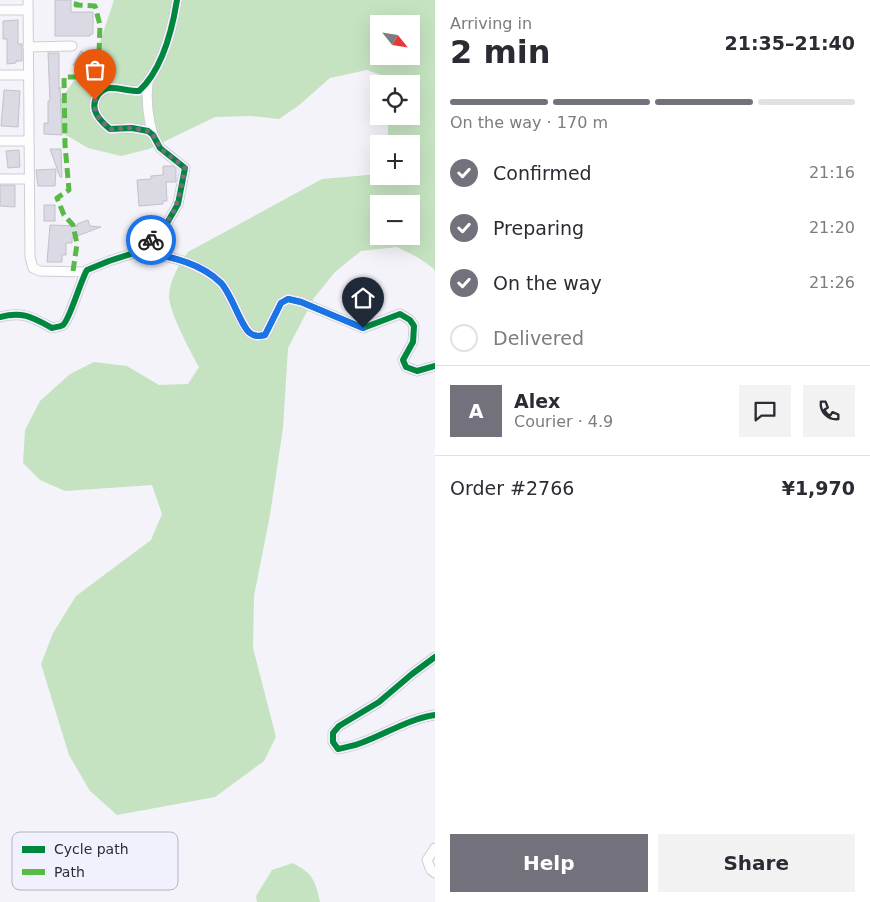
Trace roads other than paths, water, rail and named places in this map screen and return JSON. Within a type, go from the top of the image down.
[{"type":"street","points":[[153,134],[148,131],[132,128],[110,129],[99,120],[94,107],[95,100],[102,90],[110,88],[139,91],[148,82],[161,58],[171,29],[177,0]]},
{"type":"street","points":[[0,10],[28,5],[30,256],[33,268],[40,271],[86,272],[109,261],[140,251],[163,230],[178,204],[185,168],[160,148],[153,134],[149,123],[148,82]]},
{"type":"street","points":[[28,47],[72,46]]},
{"type":"street","points":[[0,75],[29,75]]},
{"type":"street","points":[[0,141],[28,141]]},
{"type":"street","points":[[0,179],[29,179]]},
{"type":"street","points":[[140,251],[180,259],[211,275],[222,284],[234,302],[249,332],[257,336],[265,335],[281,303],[288,299],[301,302],[363,328],[400,314],[410,320],[414,326],[413,342],[404,360],[406,368],[418,371],[435,366]]},
{"type":"street","points":[[0,317],[15,313],[34,318],[52,328],[62,326],[68,318],[75,295],[86,272]]},
{"type":"street","points":[[435,657],[379,702],[339,726],[333,733],[333,742],[338,749],[361,743],[399,726],[435,714]]},
{"type":"street","points":[[435,848],[427,860],[431,870],[435,873]]}]
